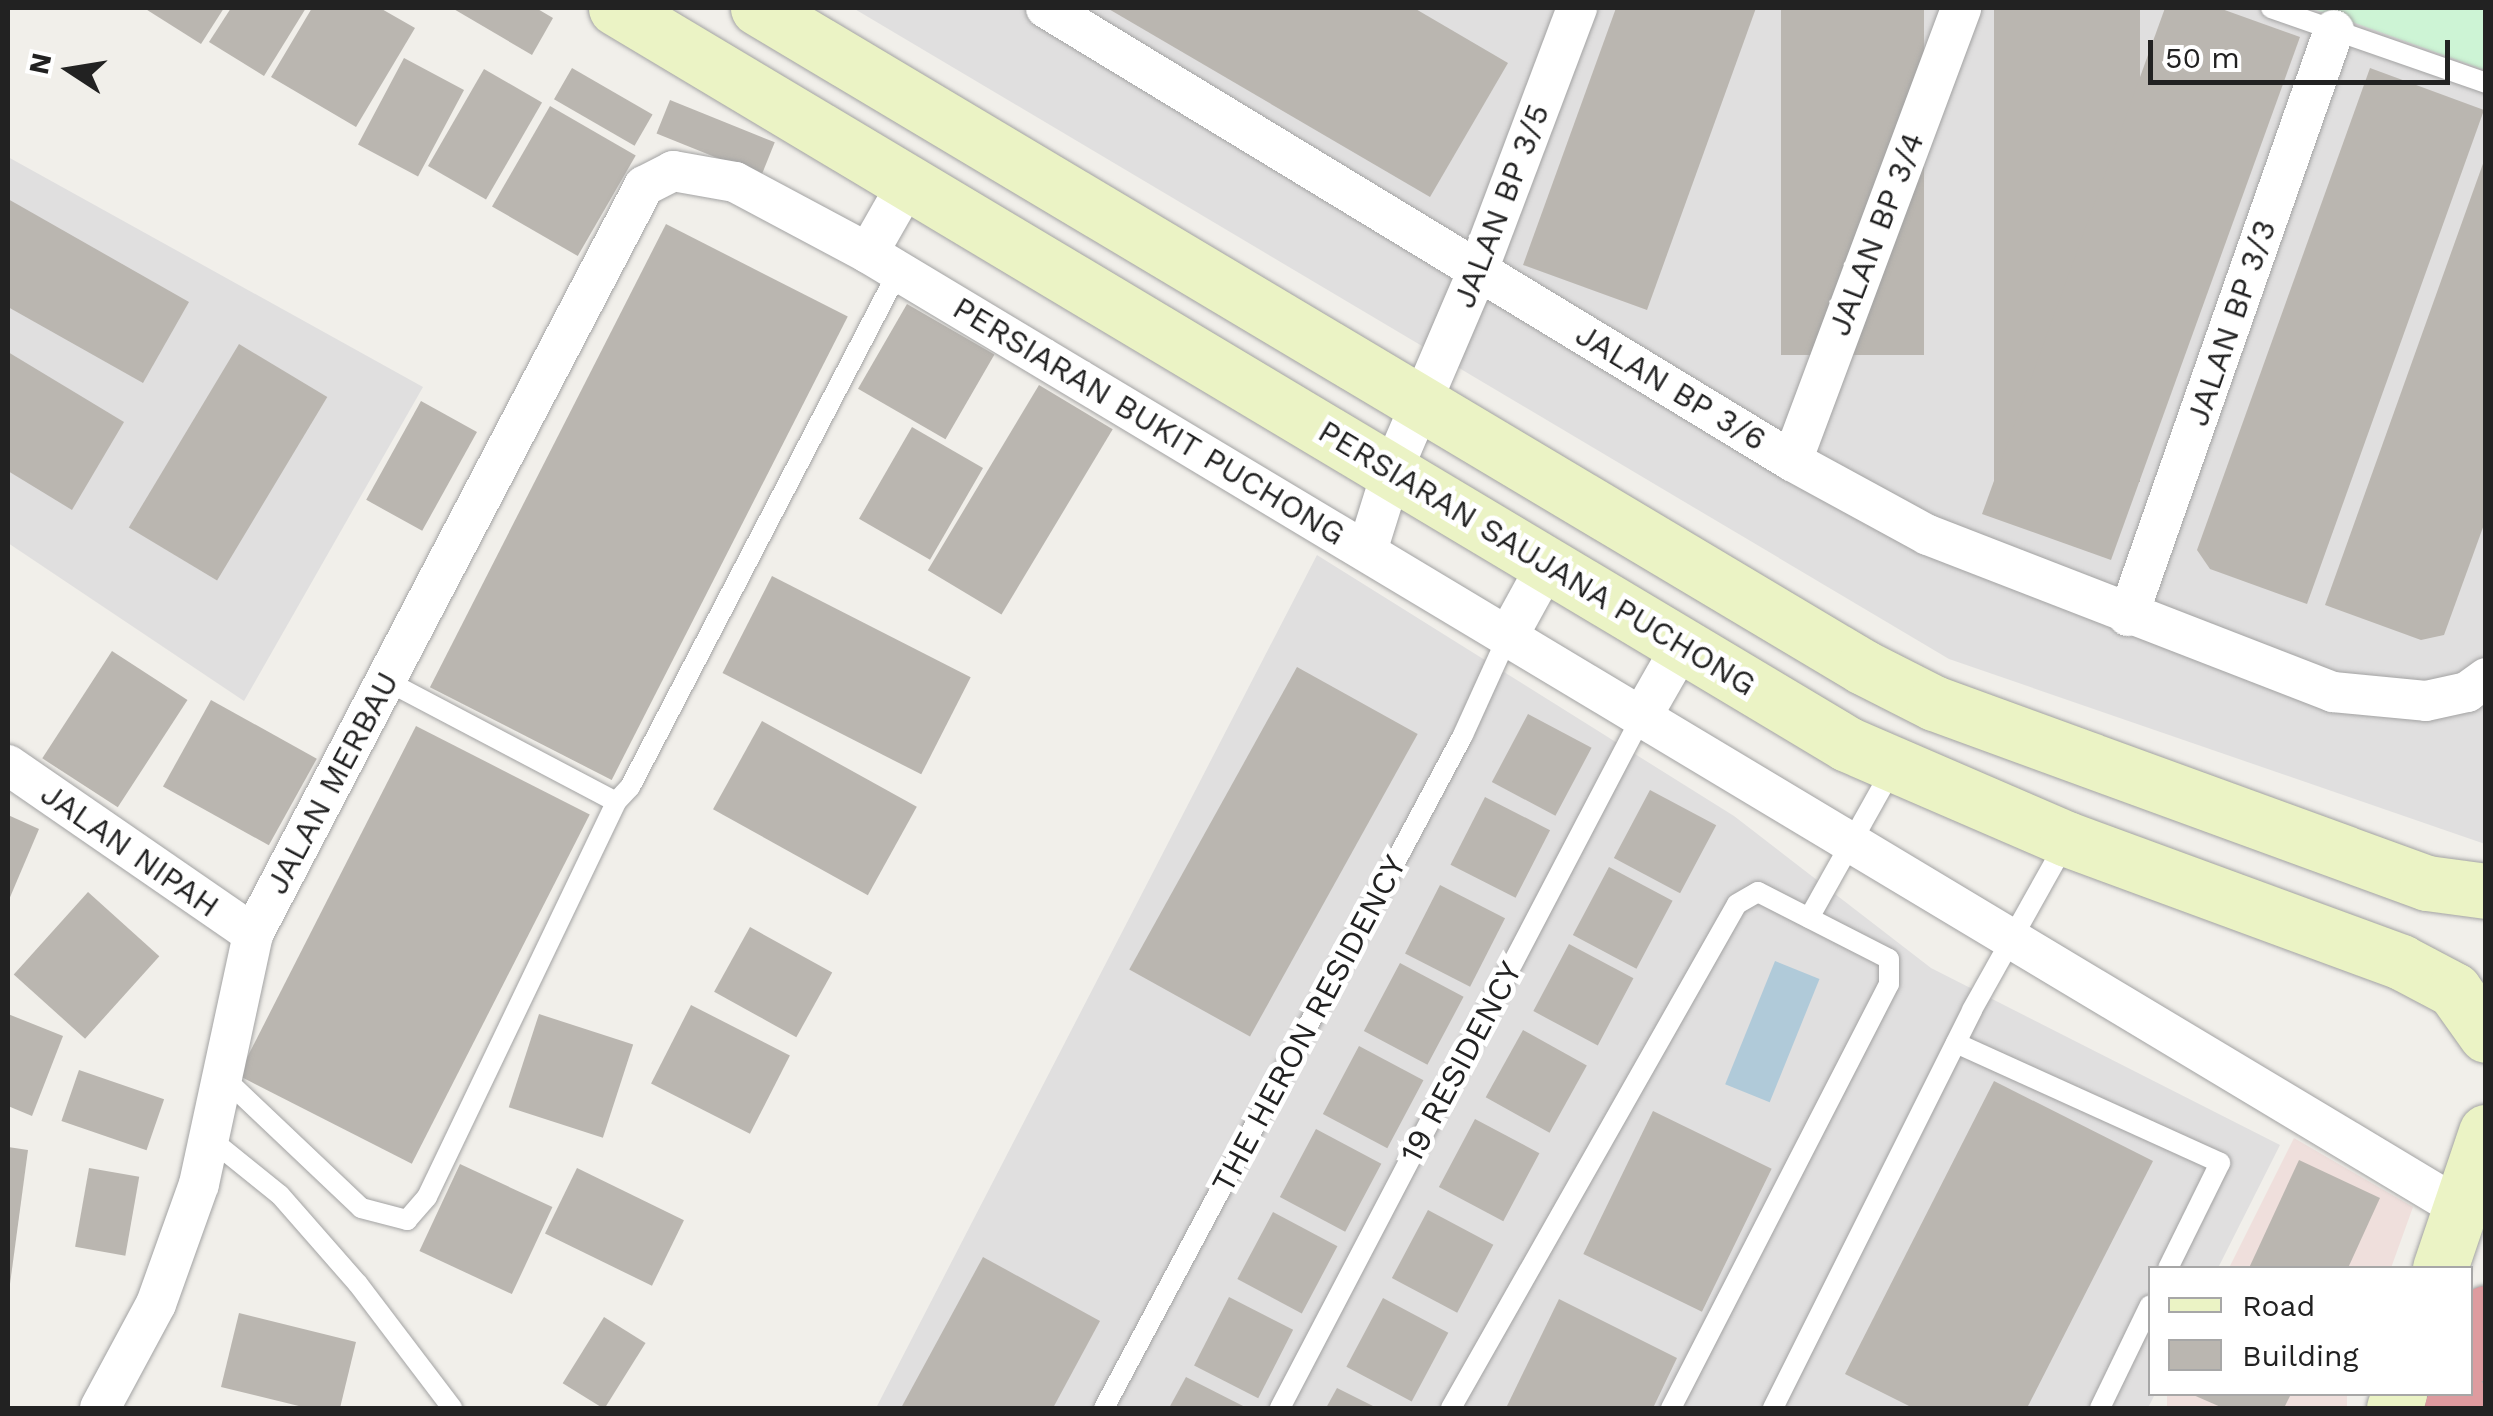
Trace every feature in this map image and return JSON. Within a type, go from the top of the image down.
[{"type":"highway","points":[[2473,1348],[2486,1313]]},
{"type":"street","name":"PERSIARAN SAUJANA PUCHONG","points":[[616,8],[1682,646],[1893,768],[2067,839],[2401,962],[2454,990],[2486,1036]]},
{"type":"street","points":[[758,8],[1934,703],[2426,883],[2486,892]]},
{"type":"street","name":"JALAN BP 3/5","points":[[1366,551],[1392,471],[1478,270],[1577,8]]},
{"type":"street","name":"JALAN BP 3/4","points":[[1792,461],[1961,8]]},
{"type":"street","name":"JALAN BP 3/6","points":[[1065,12],[1792,461],[1928,535],[2128,616],[2333,692],[2426,701],[2467,692],[2486,678]]},
{"type":"street","name":"JALAN BP 3/3","points":[[2128,616],[2344,19]]},
{"type":"street","name":"PERSIARAN BUKIT PUCHONG","points":[[644,186],[673,171],[735,182],[883,262],[2460,1208]]},
{"type":"street","points":[[883,262],[908,183]]},
{"type":"street","name":"JALAN MERBAU","points":[[100,1408],[156,1304],[208,1138],[252,934],[644,186]]},
{"type":"street","points":[[1508,636],[1547,565]]},
{"type":"street","points":[[1642,716],[1682,646]]},
{"type":"street","name":"JALAN NIPAH","points":[[8,765],[252,934]]},
{"type":"street","points":[[2441,1266],[2486,1132]]},
{"type":"lane","points":[[2271,8],[2344,19],[2486,83]]},
{"type":"lane","points":[[220,1075],[361,1208],[408,1220],[426,1197],[616,802],[630,787],[883,262]]},
{"type":"lane","name":"THE HERON RESIDENCY","points":[[1104,1408],[1463,736],[1508,636]]},
{"type":"lane","points":[[385,680],[616,802]]},
{"type":"lane","name":"19 RESIDENCY","points":[[1280,1408],[1642,716]]},
{"type":"lane","points":[[1810,918],[1893,768]]},
{"type":"lane","points":[[1780,1406],[1956,1042],[2067,839]]},
{"type":"lane","points":[[1450,1408],[1736,904],[1758,892],[1889,959],[1889,984],[1671,1408]]},
{"type":"lane","points":[[1956,1042],[2220,1163],[2169,1266]]},
{"type":"lane","points":[[208,1138],[280,1195],[358,1284],[452,1408]]},
{"type":"lane","points":[[2100,1408],[2148,1309]]},
{"type":"shaded area","points":[[853,8],[2485,8],[2485,844],[1949,659]]},
{"type":"shaded area","points":[[8,157],[423,387],[244,701],[8,543]]},
{"type":"shaded area","points":[[1317,555],[1734,816],[1931,968],[2280,1145],[2219,1266],[2148,1266],[2148,1396],[2154,1396],[2148,1408],[876,1408]]},
{"type":"shaded area","points":[[2294,1138],[2413,1207],[2392,1266],[2230,1266]]},
{"type":"shaded area","points":[[2167,1396],[2347,1396],[2347,1408],[2167,1408]]},
{"type":"green space","points":[[2310,8],[2485,8],[2485,70],[2344,19]]},
{"type":"water","points":[[1775,961],[1820,979],[1770,1102],[1725,1084]]},
{"type":"building","points":[[144,8],[224,8],[201,44]]},
{"type":"building","points":[[231,8],[306,8],[264,76],[209,42]]},
{"type":"building","points":[[312,8],[380,8],[415,28],[356,127],[271,77]]},
{"type":"building","points":[[452,8],[536,8],[553,18],[532,55]]},
{"type":"building","points":[[1107,8],[1414,8],[1508,63],[1430,197]]},
{"type":"building","points":[[1616,8],[1756,8],[1647,310],[1523,265]]},
{"type":"building","points":[[1781,8],[1924,8],[1924,355],[1781,355]]},
{"type":"building","points":[[1994,8],[2140,8],[2140,482],[1994,482]]},
{"type":"building","points":[[2165,8],[2219,8],[2300,37],[2111,560],[1982,514]]},
{"type":"building","points":[[404,58],[464,90],[418,176],[358,145]]},
{"type":"building","points":[[572,68],[653,114],[635,146],[554,99]]},
{"type":"building","points":[[2370,68],[2484,110],[2307,604],[2210,569],[2197,550]]},
{"type":"building","points":[[484,69],[542,102],[486,199],[428,166]]},
{"type":"building","points":[[670,100],[775,142],[761,176],[657,133]]},
{"type":"building","points":[[550,106],[636,156],[578,256],[492,206]]},
{"type":"building","points":[[2485,158],[2486,519],[2444,635],[2421,640],[2325,605]]},
{"type":"building","points":[[8,199],[189,302],[143,383],[8,307]]},
{"type":"building","points":[[666,224],[848,317],[612,780],[430,687]]},
{"type":"building","points":[[907,304],[994,354],[945,439],[858,389]]},
{"type":"building","points":[[239,344],[327,397],[217,580],[129,527]]},
{"type":"building","points":[[8,352],[124,422],[72,510],[8,471]]},
{"type":"building","points":[[1039,385],[1113,429],[1001,614],[928,570]]},
{"type":"building","points":[[421,401],[477,432],[422,531],[366,500]]},
{"type":"building","points":[[912,427],[983,468],[930,560],[859,519]]},
{"type":"building","points":[[772,576],[971,677],[921,774],[723,673]]},
{"type":"building","points":[[112,651],[187,700],[118,807],[42,758]]},
{"type":"building","points":[[1297,667],[1418,734],[1250,1037],[1129,970]]},
{"type":"building","points":[[211,700],[317,759],[269,845],[163,787]]},
{"type":"building","points":[[1528,714],[1592,748],[1555,816],[1492,782]]},
{"type":"building","points":[[762,721],[917,807],[868,895],[713,809]]},
{"type":"building","points":[[416,726],[590,815],[412,1164],[238,1075]]},
{"type":"building","points":[[1650,790],[1716,825],[1680,893],[1614,858]]},
{"type":"building","points":[[1485,797],[1550,830],[1516,898],[1450,865]]},
{"type":"building","points":[[8,815],[39,829],[8,902]]},
{"type":"building","points":[[1609,867],[1673,901],[1636,969],[1573,935]]},
{"type":"building","points":[[1440,885],[1505,918],[1470,987],[1405,954]]},
{"type":"building","points":[[88,892],[159,956],[85,1039],[14,974]]},
{"type":"building","points":[[750,927],[832,973],[796,1037],[714,992]]},
{"type":"building","points":[[1569,944],[1633,978],[1598,1045],[1533,1011]]},
{"type":"building","points":[[1400,963],[1464,997],[1427,1065],[1364,1031]]},
{"type":"building","points":[[691,1005],[790,1055],[750,1134],[651,1083]]},
{"type":"building","points":[[8,1014],[63,1036],[32,1116],[8,1106]]},
{"type":"building","points":[[539,1014],[633,1045],[603,1138],[509,1107]]},
{"type":"building","points":[[1523,1030],[1587,1065],[1550,1133],[1486,1097]]},
{"type":"building","points":[[1359,1046],[1423,1080],[1387,1148],[1323,1114]]},
{"type":"building","points":[[79,1070],[164,1099],[147,1150],[61,1121]]},
{"type":"building","points":[[1994,1081],[2153,1161],[2027,1408],[1913,1408],[1845,1374]]},
{"type":"building","points":[[1653,1111],[1772,1169],[1702,1312],[1583,1254]]},
{"type":"building","points":[[1475,1119],[1539,1153],[1503,1221],[1439,1187]]},
{"type":"building","points":[[1316,1129],[1381,1164],[1345,1232],[1280,1197]]},
{"type":"building","points":[[8,1147],[28,1150],[10,1284],[8,1283]]},
{"type":"building","points":[[2299,1160],[2380,1198],[2349,1266],[2250,1266]]},
{"type":"building","points":[[460,1164],[552,1207],[512,1294],[419,1251]]},
{"type":"building","points":[[89,1168],[139,1177],[125,1256],[75,1247]]},
{"type":"building","points":[[577,1168],[684,1220],[652,1286],[545,1234]]},
{"type":"building","points":[[1428,1210],[1493,1245],[1457,1313],[1392,1278]]},
{"type":"building","points":[[1273,1212],[1337,1246],[1302,1313],[1237,1279]]},
{"type":"building","points":[[983,1257],[1100,1321],[1053,1408],[901,1408]]},
{"type":"building","points":[[1229,1297],[1293,1330],[1258,1398],[1194,1366]]},
{"type":"building","points":[[1383,1298],[1448,1333],[1412,1402],[1346,1367]]},
{"type":"building","points":[[1559,1299],[1677,1358],[1653,1408],[1506,1408]]},
{"type":"building","points":[[239,1313],[356,1342],[340,1408],[307,1408],[221,1387]]},
{"type":"building","points":[[604,1317],[646,1343],[605,1408],[563,1383]]},
{"type":"building","points":[[1186,1377],[1247,1408],[1169,1408]]},
{"type":"building","points":[[1337,1388],[1377,1408],[1326,1408]]},
{"type":"building","points":[[2196,1396],[2290,1396],[2284,1408],[2223,1408]]}]
